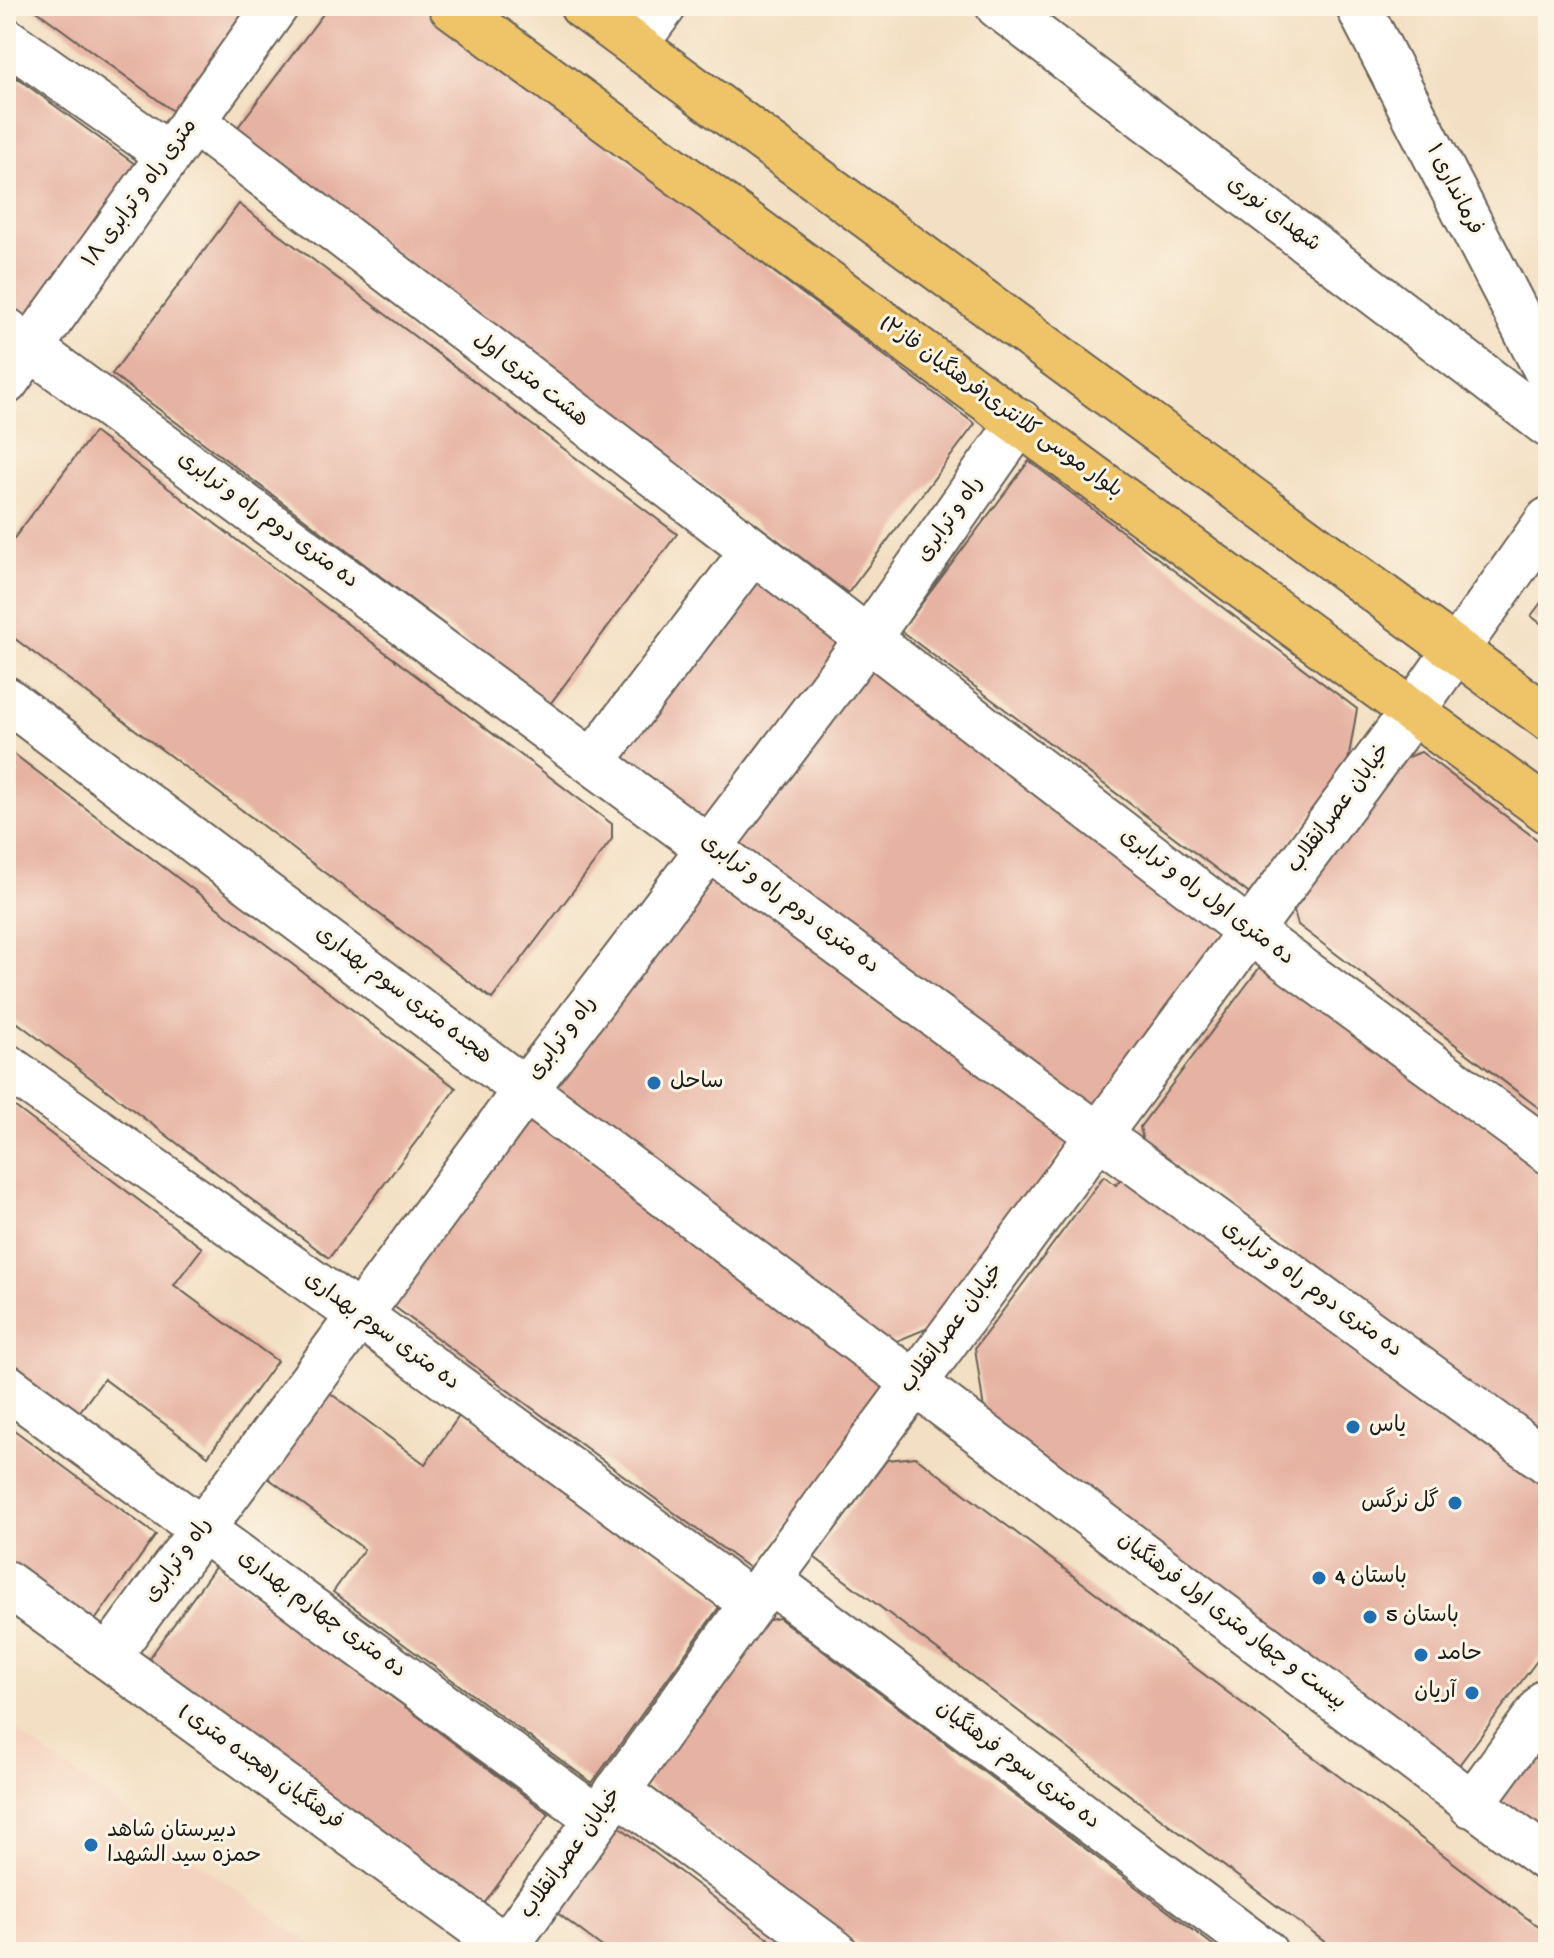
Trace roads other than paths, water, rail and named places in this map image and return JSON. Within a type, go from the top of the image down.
[{"type":"main road","name":"بلوار موسی کلانتری(فرهنگیان فاز۲)","points":[[451,6],[1548,811]]},
{"type":"main road","points":[[582,6],[1548,718]]},
{"type":"street","name":"۱۸ متری راه و ترابری","points":[[14,353],[181,138],[276,6]]},
{"type":"street","points":[[635,45],[664,6]]},
{"type":"street","name":"شهدای نوری","points":[[998,6],[1548,425]]},
{"type":"street","name":"فرمانداری ۱","points":[[1358,6],[1548,374]]},
{"type":"street","name":"هشت متری اول","points":[[6,40],[181,138],[752,552],[867,640]]},
{"type":"street","name":"ده متری دوم راه و ترابری","points":[[14,353],[593,761],[1098,1135],[1548,1462]]},
{"type":"street","name":"راه و ترابری","points":[[108,1657],[526,1089],[867,640],[1020,422]]},
{"type":"street","name":"خیابان عصرانقلاب","points":[[507,1950],[607,1804],[760,1592],[1412,712],[1548,520]]},
{"type":"street","points":[[593,761],[752,552]]},
{"type":"street","name":"ده متری اول راه و ترابری","points":[[867,640],[1249,931],[1548,1151]]},
{"type":"street","name":"هجده متری سوم بهداری","points":[[6,699],[914,1381]]},
{"type":"street","name":"ده متری سوم بهداری","points":[[6,1066],[760,1592]]},
{"type":"street","name":"بیست و چهار متری اول فرهنگیان","points":[[914,1381],[1471,1805],[1548,1860]]},
{"type":"street","name":"ده متری چهارم بهداری","points":[[6,1386],[203,1528],[607,1804],[835,1952]]},
{"type":"street","name":"فرهنگیان (هجده متری )","points":[[6,1583],[507,1950]]},
{"type":"street","name":"ده متری سوم فرهنگیان","points":[[760,1592],[1265,1952]]},
{"type":"street","points":[[1471,1805],[1548,1700]]},
{"type":"place","name":"ساحل","points":[[654,1083]]},
{"type":"place","name":"یاس","points":[[1353,1427]]},
{"type":"place","name":"گل نرگس","points":[[1455,1503]]},
{"type":"place","name":"باستان 4","points":[[1319,1578]]},
{"type":"place","name":"باستان 5","points":[[1370,1617]]},
{"type":"place","name":"حامد","points":[[1421,1655]]},
{"type":"place","name":"آریان","points":[[1472,1693]]},
{"type":"place","name":"دبیرستان شاهد حمزه سید الشهدا","points":[[91,1845]]}]
